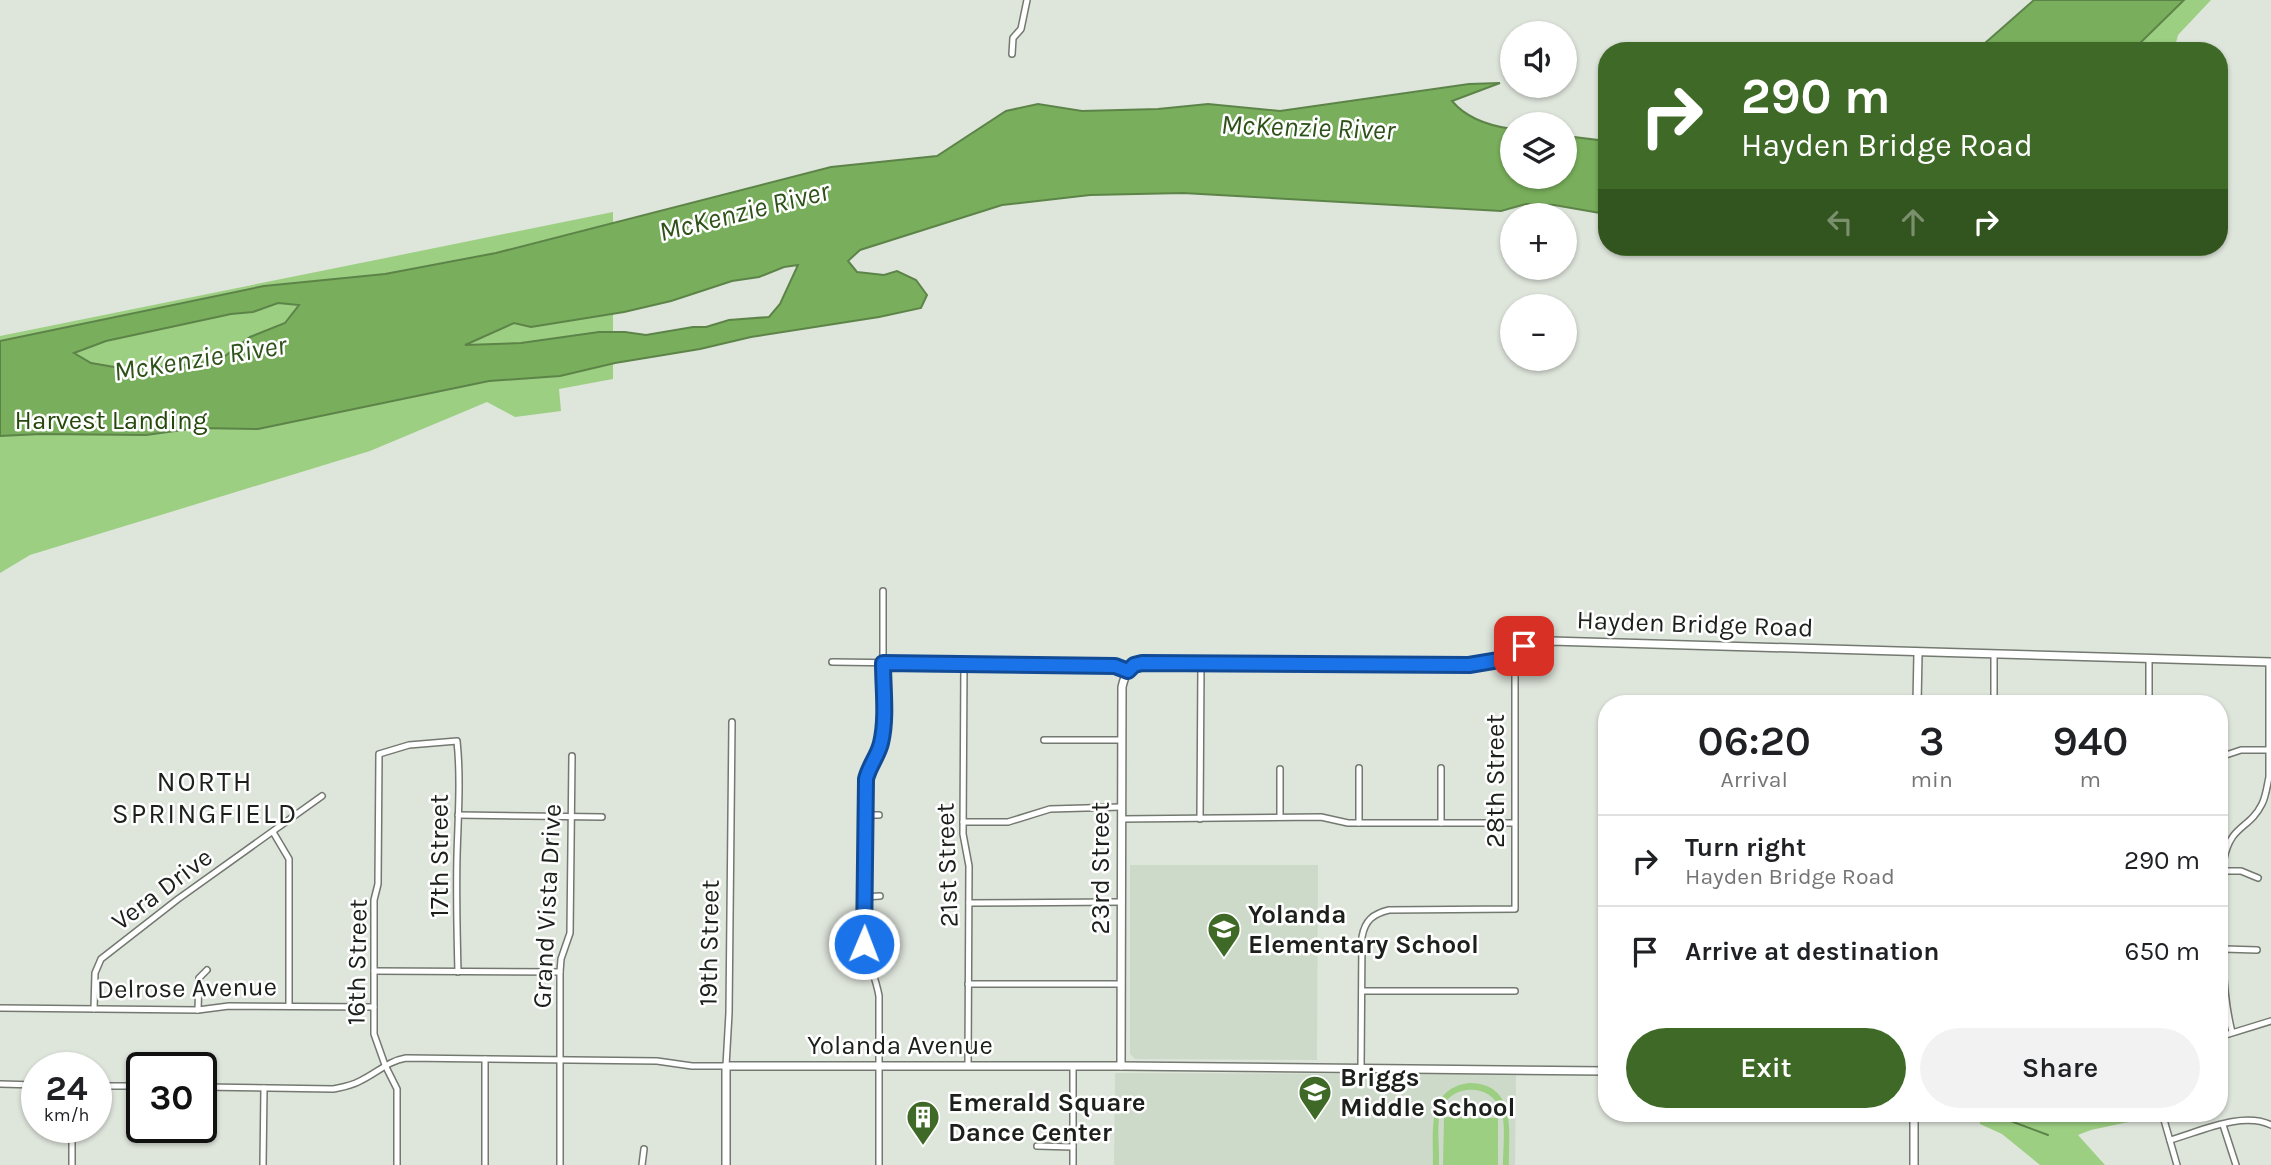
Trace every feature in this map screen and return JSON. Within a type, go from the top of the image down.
[{"type":"street","points":[[1012,54],[1013,38],[1021,29],[1027,0]]},
{"type":"street","points":[[879,1165],[879,996],[864,944],[866,779],[868,769],[881,746],[883,733],[883,591]]},
{"type":"street","name":"Hayden Bridge Road","points":[[832,663],[1115,666],[1128,671],[1134,665],[1142,663],[1469,665],[1486,663],[1534,643],[1550,641],[2270,662]]},
{"type":"street","points":[[1917,695],[1918,653]]},
{"type":"street","name":"28th Street","points":[[1362,991],[1362,937],[1368,920],[1378,913],[1389,910],[1515,909],[1515,667],[1510,654]]},
{"type":"street","points":[[1994,654],[1994,695]]},
{"type":"street","points":[[2149,658],[2149,695]]},
{"type":"street","points":[[2228,843],[2262,804],[2269,777],[2270,662]]},
{"type":"street","name":"21st Street","points":[[964,663],[963,822],[969,866],[968,1066]]},
{"type":"street","points":[[1200,819],[1201,664]]},
{"type":"street","name":"23rd Street","points":[[1121,1066],[1122,687],[1128,671]]},
{"type":"street","name":"19th Street","points":[[726,1165],[732,722]]},
{"type":"street","points":[[1044,740],[1122,740]]},
{"type":"street","name":"17th Street","points":[[379,754],[409,745],[457,741],[460,766],[458,972]]},
{"type":"street","points":[[2228,754],[2241,750],[2268,750]]},
{"type":"street","name":"16th Street","points":[[379,754],[374,1034],[385,1065],[393,1078],[399,1103],[397,1165]]},
{"type":"street","name":"Grand Vista Drive","points":[[560,1165],[560,972],[561,959],[570,933],[572,756]]},
{"type":"street","points":[[1359,768],[1359,823]]},
{"type":"street","points":[[1441,768],[1441,823]]},
{"type":"street","points":[[1280,769],[1280,817]]},
{"type":"street","name":"Vera Drive","points":[[94,1009],[95,973],[101,960],[178,899],[322,796]]},
{"type":"street","points":[[963,822],[1008,822],[1063,807],[1121,807]]},
{"type":"street","points":[[458,815],[602,817]]},
{"type":"street","points":[[865,815],[879,815]]},
{"type":"street","points":[[1121,819],[1321,817],[1348,823],[1514,823]]},
{"type":"street","points":[[273,832],[289,859],[289,1006]]},
{"type":"street","points":[[2228,871],[2241,871],[2258,878]]},
{"type":"street","points":[[865,897],[880,896]]},
{"type":"street","points":[[969,903],[1121,902]]},
{"type":"street","points":[[2228,949],[2257,950]]},
{"type":"street","points":[[198,1010],[199,978],[206,970]]},
{"type":"street","points":[[374,971],[560,972]]},
{"type":"street","points":[[968,984],[1121,984]]},
{"type":"street","points":[[1361,1068],[1362,991],[1515,991]]},
{"type":"street","name":"Delrose Avenue","points":[[0,1008],[198,1010],[229,1006],[374,1007]]},
{"type":"street","points":[[2228,1015],[2232,1032]]},
{"type":"street","points":[[2228,1034],[2271,1021]]},
{"type":"street","name":"Yolanda Avenue","points":[[217,1087],[348,1087],[394,1060],[406,1058],[657,1061],[692,1066],[1598,1070]]},
{"type":"street","points":[[485,1059],[485,1165]]},
{"type":"street","points":[[1073,1066],[1073,1165]]},
{"type":"street","points":[[0,1084],[21,1085]]},
{"type":"street","points":[[263,1165],[264,1088]]},
{"type":"street","points":[[2170,1140],[2241,1120],[2255,1120],[2271,1125]]},
{"type":"street","points":[[1914,1122],[1914,1165]]},
{"type":"street","points":[[2165,1122],[2177,1165]]},
{"type":"street","points":[[2223,1125],[2236,1165]]},
{"type":"street","points":[[72,1143],[72,1165]]},
{"type":"street","points":[[1037,1146],[1073,1147]]},
{"type":"street","points":[[642,1165],[644,1149]]},
{"type":"shaded area","name":"Yolanda Elementary School","points":[[1130,865],[1318,865],[1317,1060],[1135,1059],[1130,1054]]},
{"type":"shaded area","name":"Briggs Middle School","points":[[1115,1073],[1516,1074],[1515,1165],[1114,1165]]},
{"type":"green space","points":[[2184,0],[2211,0],[2178,35],[2176,42],[2141,42]]},
{"type":"green space","name":"Harvest Landing","points":[[613,212],[613,379],[559,389],[561,411],[515,417],[487,402],[370,451],[30,555],[0,573],[0,336]]},
{"type":"green space","points":[[1469,1083],[1484,1085],[1496,1091],[1503,1100],[1509,1125],[1509,1165],[1503,1165],[1504,1129],[1501,1110],[1489,1095],[1471,1090],[1453,1095],[1441,1110],[1438,1129],[1439,1165],[1433,1165],[1433,1126],[1439,1103],[1445,1094],[1455,1087]]},
{"type":"green space","points":[[1444,1117],[1498,1118],[1498,1165],[1443,1165]]},
{"type":"green space","points":[[2128,1122],[2078,1135],[2105,1165],[2040,1165],[2002,1134],[1980,1124]]},
{"type":"water","points":[[2034,0],[2184,0],[2141,42],[1986,42]]},
{"type":"water","name":"McKenzie River","points":[[1500,83],[1452,101],[1479,121],[1500,127],[1500,189],[1577,189],[1577,137],[1598,140],[1598,213],[1577,209],[1577,203],[1500,203],[1500,211],[1183,193],[1090,195],[1002,205],[860,250],[848,261],[857,272],[884,275],[897,271],[916,280],[927,295],[921,308],[751,337],[560,376],[489,381],[258,429],[197,428],[146,435],[0,436],[0,341],[264,286],[385,274],[496,253],[831,167],[937,156],[1006,111],[1038,104],[1082,111],[1158,109],[1208,104],[1280,111],[1469,84]],"holes":[[[798,265],[780,304],[769,317],[729,320],[706,327],[646,335],[599,332],[521,343],[465,345],[514,323],[531,327],[624,312]],[[278,303],[299,305],[285,323],[250,337],[225,356],[176,366],[126,369],[91,363],[74,353],[106,341],[231,314],[253,312]]]},
{"type":"waterway","points":[[2013,1122],[2048,1135]]},
{"type":"place","name":"Yolanda Elementary School","points":[[1224,959]]},
{"type":"place","name":"Briggs Middle School","points":[[1315,1122]]},
{"type":"place","name":"Emerald Square Dance Center","points":[[923,1147]]},
{"type":"district","name":"NORTH SPRINGFIELD","points":[[205,797]]},
{"type":"route","points":[[864,944],[866,779],[868,769],[881,746],[883,733],[883,663],[1115,666],[1128,671],[1134,665],[1142,663],[1469,665],[1499,660],[1524,646]]}]
